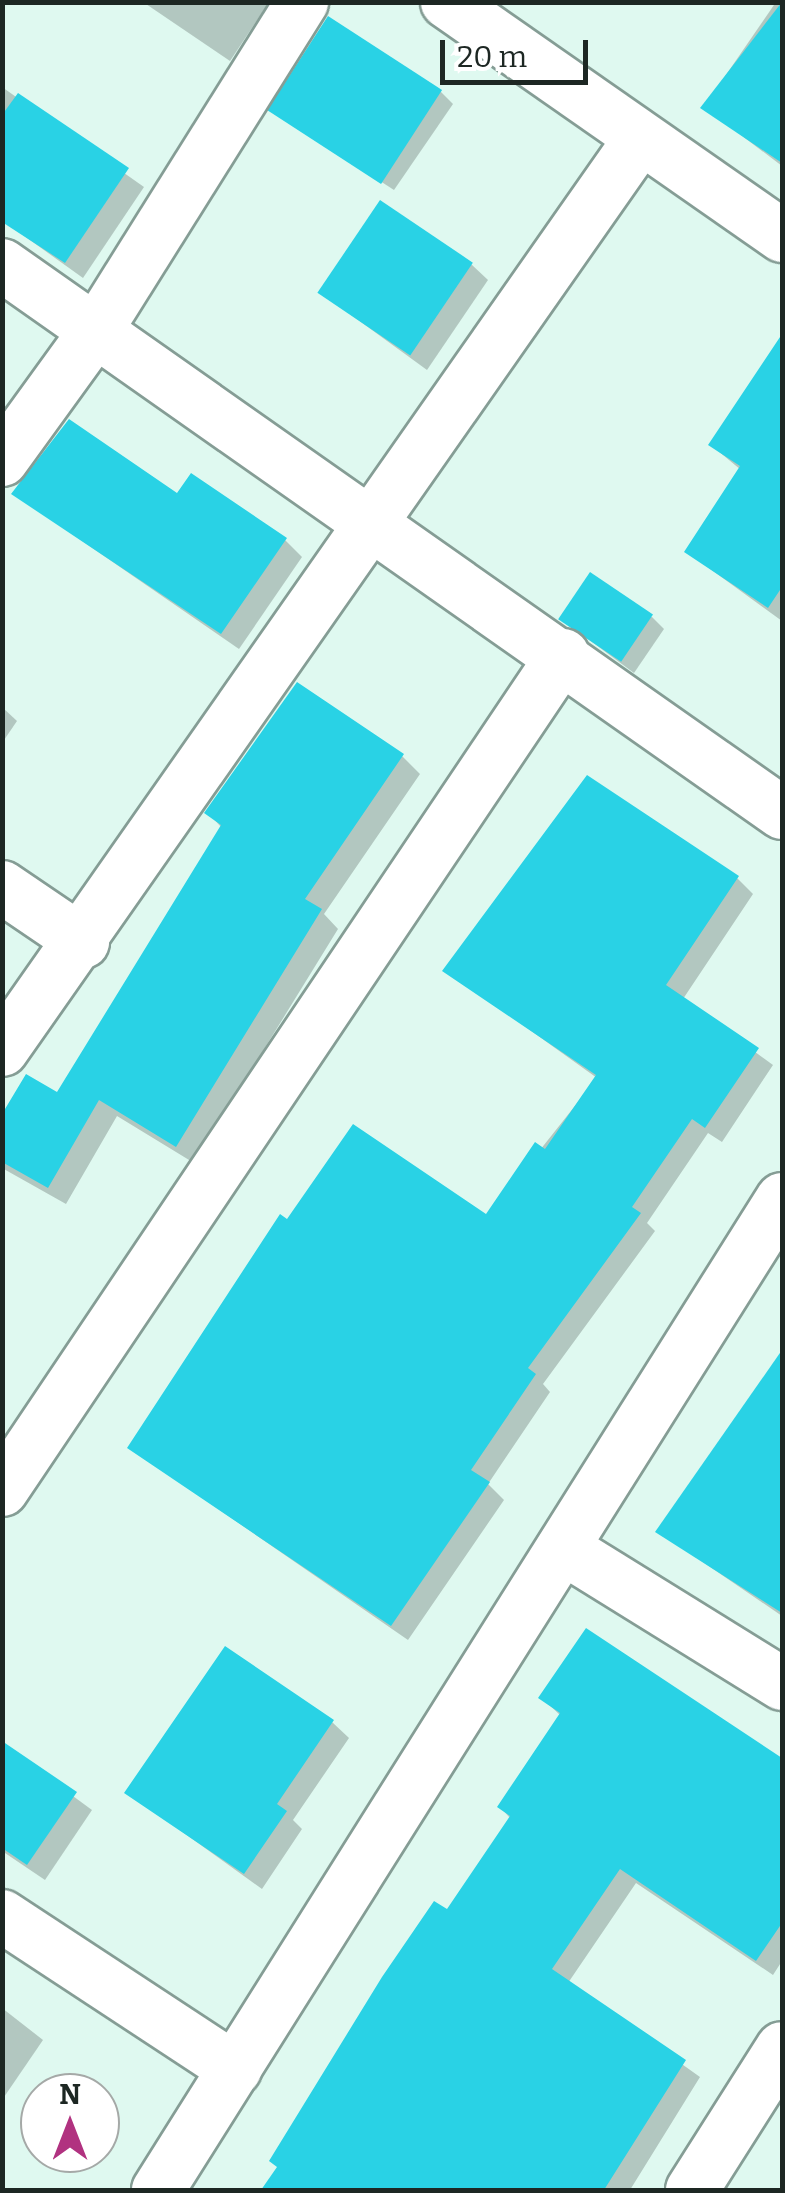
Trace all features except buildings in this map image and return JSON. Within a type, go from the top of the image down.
[{"type":"street","points":[[2,460],[97,329],[302,2]]},
{"type":"street","points":[[446,2],[782,236]]},
{"type":"street","points":[[2,1050],[83,942],[368,520],[640,139]]},
{"type":"street","points":[[2,265],[564,655],[782,813]]},
{"type":"street","points":[[2,1490],[564,655]]},
{"type":"street","points":[[2,887],[83,942]]},
{"type":"street","points":[[158,2190],[782,1201]]},
{"type":"street","points":[[563,1548],[782,1684]]},
{"type":"street","points":[[2,1916],[235,2069]]},
{"type":"street","points":[[692,2190],[782,2048]]}]
